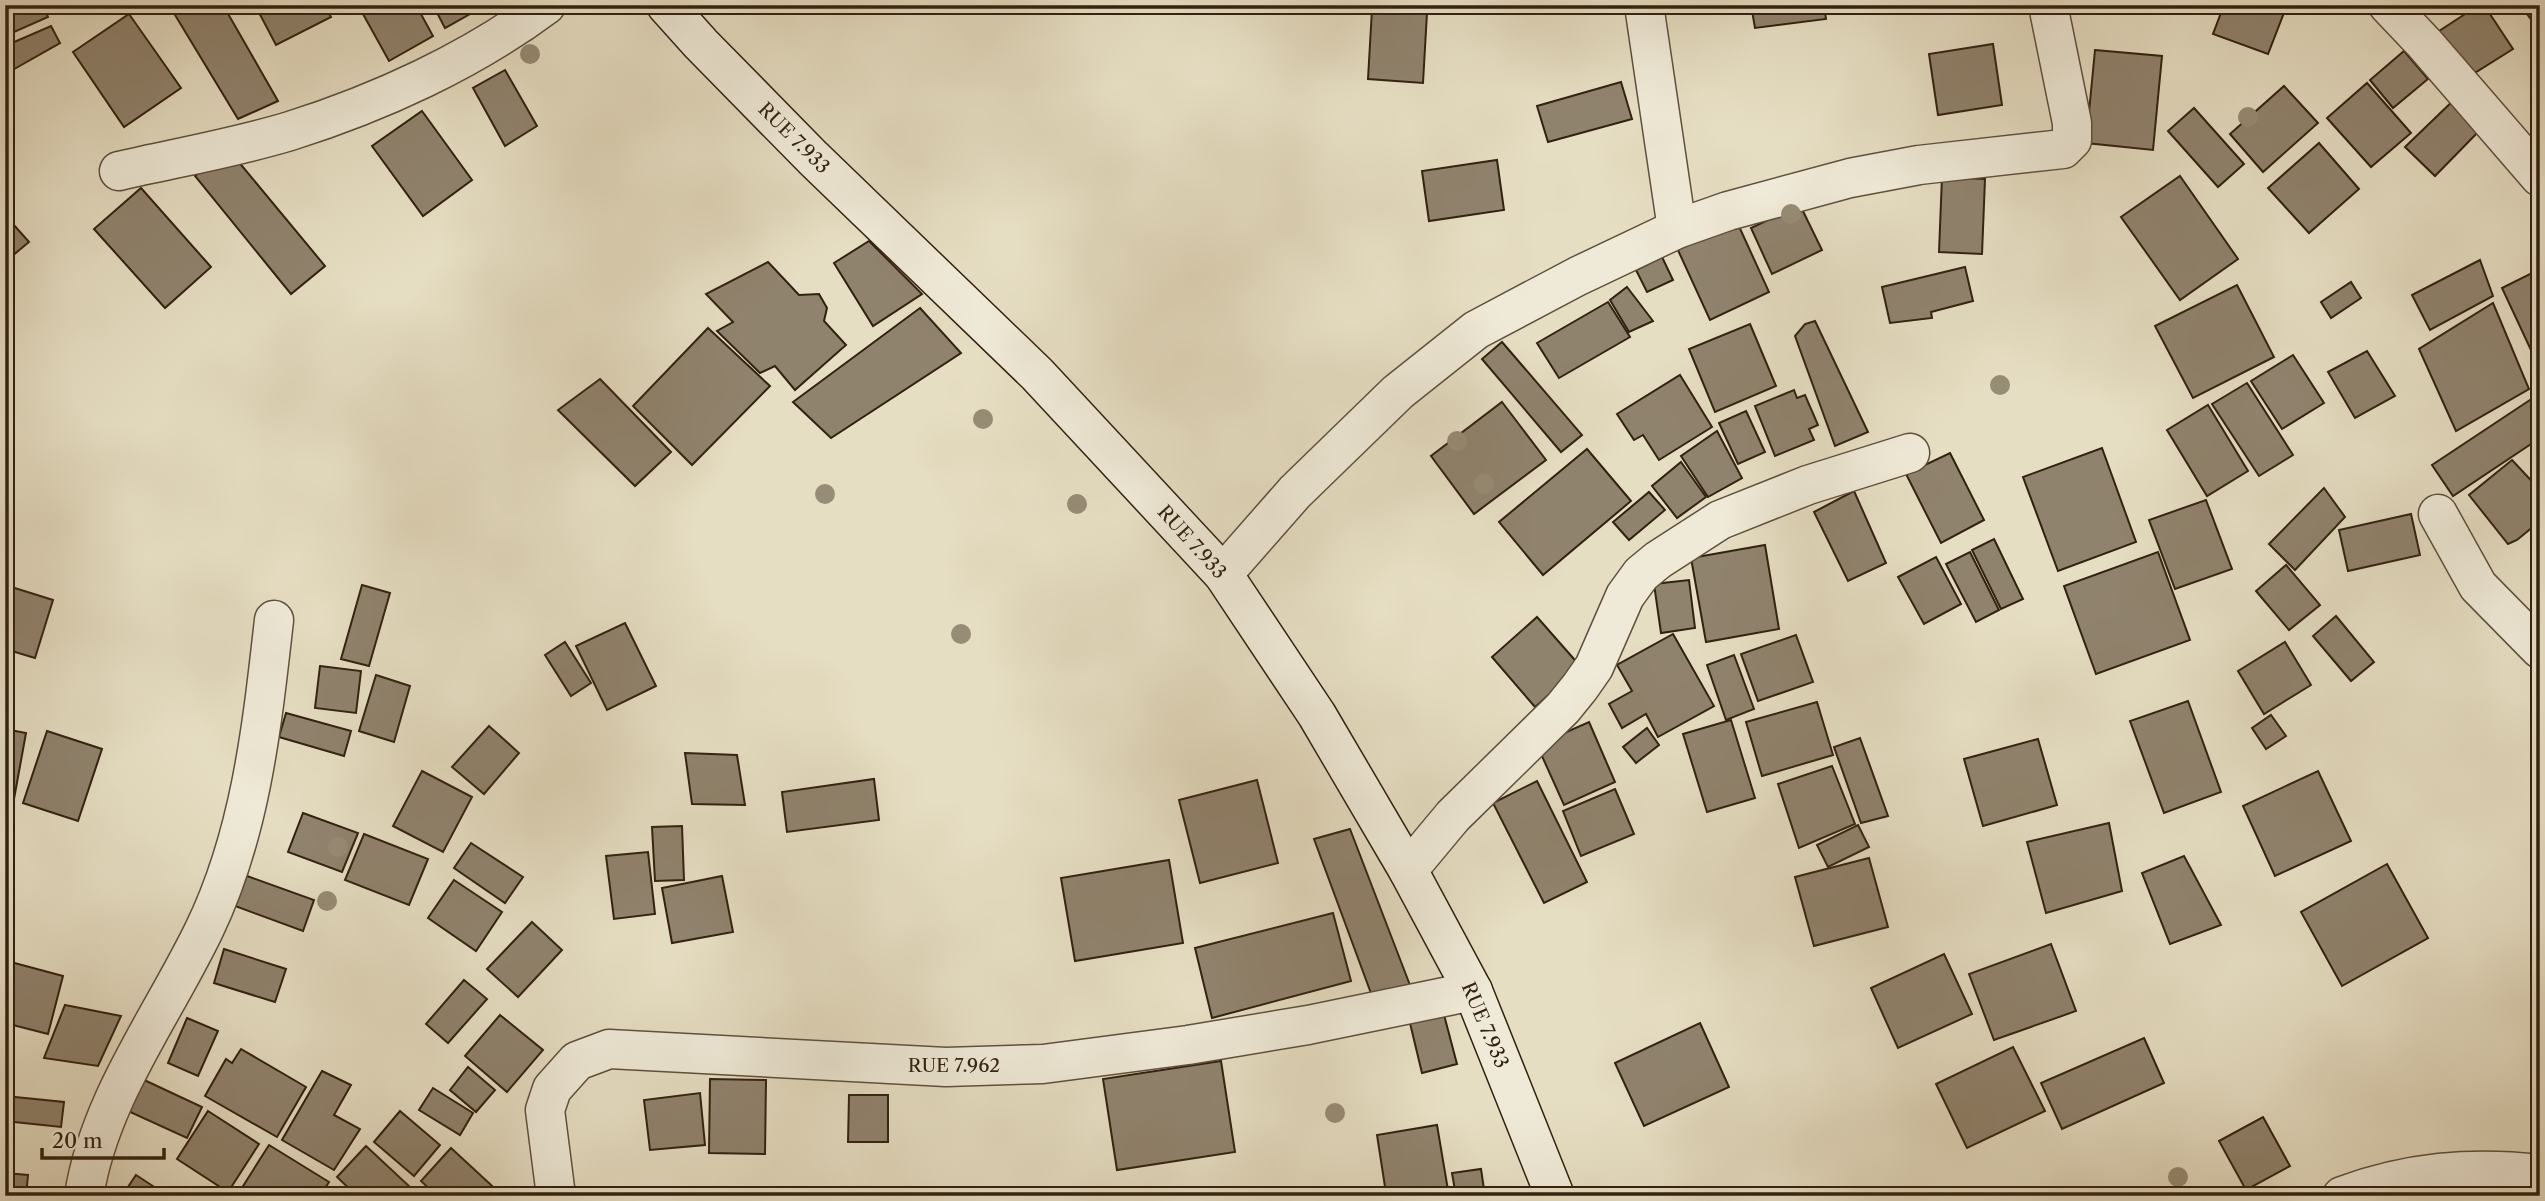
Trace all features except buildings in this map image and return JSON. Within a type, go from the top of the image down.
[{"type":"street","points":[[119,171],[289,131],[390,93],[463,58],[516,28],[546,5]]},
{"type":"street","name":"RUE 7.933","points":[[666,5],[813,158],[1037,374],[1223,574],[1317,715],[1408,870],[1473,991],[1555,1196]]},
{"type":"street","points":[[1644,5],[1677,229]]},
{"type":"street","points":[[1223,574],[1295,492],[1398,392],[1476,330],[1578,276],[1677,229],[1728,211],[1850,177],[1919,165],[2063,149],[2073,140],[2073,123],[2048,5]]},
{"type":"street","points":[[2388,5],[2540,177]]},
{"type":"street","points":[[1408,870],[1452,816],[1563,708],[1580,687],[1594,667],[1625,596],[1641,574],[1720,520],[1808,485],[1910,453]]},
{"type":"street","points":[[2438,514],[2477,586],[2540,649]]},
{"type":"street","points":[[84,1196],[93,1149],[106,1116],[205,928],[232,861],[250,795],[260,742],[274,620]]},
{"type":"street","name":"RUE 7.962","points":[[556,1196],[545,1110],[552,1088],[577,1061],[609,1049],[946,1067],[1043,1064],[1188,1045],[1308,1025],[1473,991]]},
{"type":"street","points":[[2342,1196],[2377,1183],[2441,1171],[2501,1169],[2540,1174]]}]
